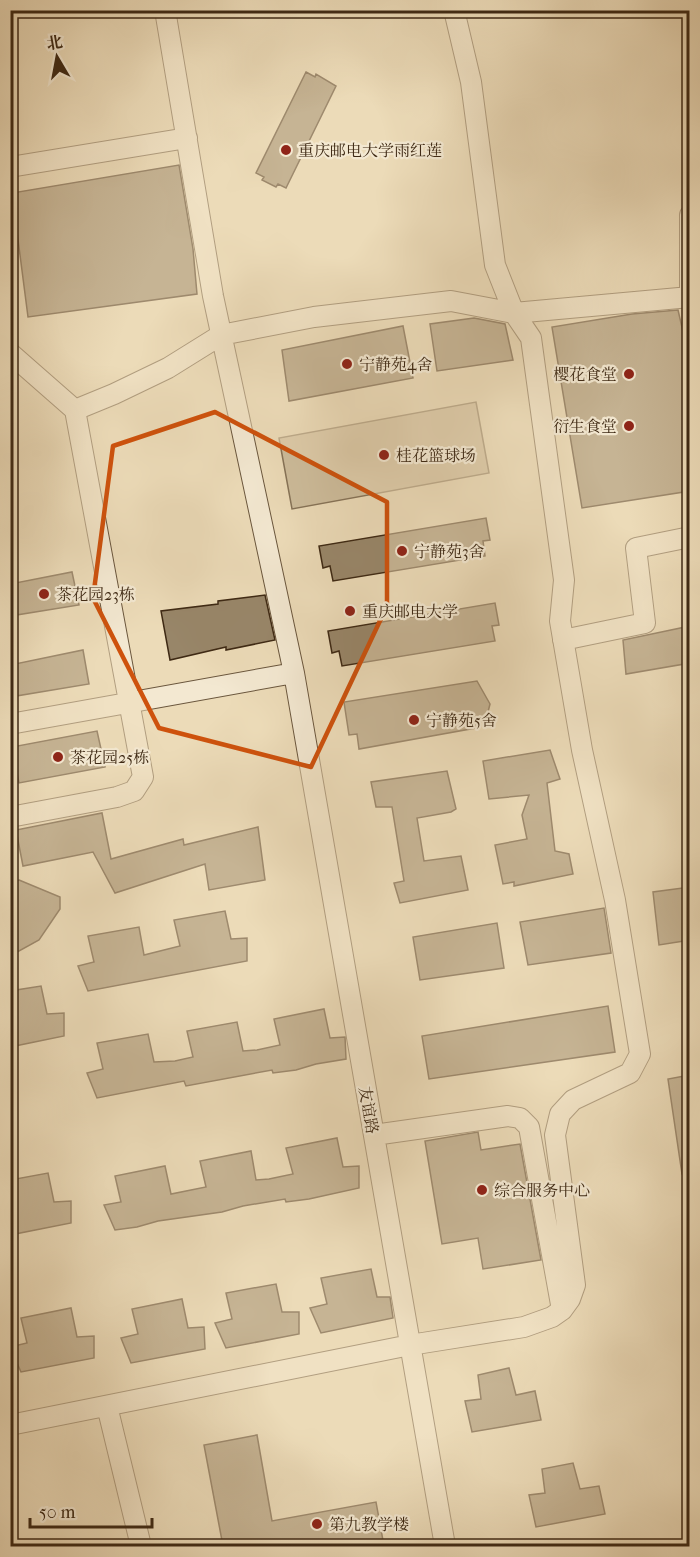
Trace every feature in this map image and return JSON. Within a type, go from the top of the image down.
[{"type":"street","name":"友谊路","points":[[165,10],[221,335],[294,673],[445,1546]]},
{"type":"street","points":[[10,1425],[410,1345],[524,1327],[552,1317],[562,1310],[570,1299],[575,1285],[555,1135],[560,1114],[573,1100],[630,1073],[640,1054],[615,900],[582,750],[560,621],[564,580],[533,348],[531,338],[514,313],[495,266],[472,92],[454,10]]},
{"type":"street","points":[[10,167],[187,138]]},
{"type":"street","points":[[690,215],[690,290]]},
{"type":"street","points":[[75,410],[168,368],[221,335],[314,317],[451,302],[514,313],[690,297]]},
{"type":"street","points":[[10,353],[75,410],[143,777],[134,791],[117,797],[10,817]]},
{"type":"street","points":[[563,640],[645,623],[636,548],[690,537]]},
{"type":"street","points":[[10,724],[294,673]]},
{"type":"street","points":[[374,1135],[508,1116],[520,1118],[530,1127],[562,1310]]},
{"type":"street","points":[[106,1406],[141,1546]]},
{"type":"highlighted area","points":[[215,412],[387,502],[387,606],[311,767],[159,728],[93,598],[113,446]]},
{"type":"shaded area","name":"桂花篮球场","points":[[476,402],[489,473],[292,509],[279,438]]},
{"type":"building","name":"重庆邮电大学雨红莲","points":[[306,72],[315,77],[316,74],[336,86],[286,188],[278,184],[276,187],[262,180],[264,177],[256,173]]},
{"type":"building","points":[[179,165],[193,249],[197,294],[28,317],[12,193]]},
{"type":"building","name":"衍生食堂","points":[[678,310],[690,362],[690,491],[582,508],[552,327],[632,314]]},
{"type":"building","points":[[474,318],[505,324],[513,360],[437,371],[430,324]]},
{"type":"building","name":"宁静苑4舍","points":[[403,326],[413,378],[289,401],[282,350]]},
{"type":"building","name":"宁静苑3舍","points":[[486,518],[490,540],[483,541],[485,556],[333,581],[330,566],[323,568],[319,546]]},
{"type":"building","name":"茶花园23栋","points":[[72,572],[79,605],[10,616],[10,584]]},
{"type":"building","points":[[265,595],[275,640],[226,650],[226,647],[170,660],[161,611]]},
{"type":"building","points":[[495,603],[499,625],[492,626],[495,641],[342,666],[339,651],[332,653],[328,631]]},
{"type":"building","points":[[690,626],[690,663],[626,674],[623,640]]},
{"type":"building","points":[[83,650],[89,684],[10,697],[10,665]]},
{"type":"building","name":"宁静苑5舍","points":[[477,681],[490,704],[488,712],[476,728],[359,749],[357,734],[349,735],[344,702]]},
{"type":"building","name":"茶花园25栋","points":[[97,731],[105,767],[19,783],[12,747]]},
{"type":"building","points":[[550,750],[560,779],[547,783],[555,851],[569,854],[573,874],[514,886],[514,882],[503,884],[495,845],[527,839],[522,815],[529,795],[489,799],[483,761]]},
{"type":"building","points":[[447,771],[456,809],[417,818],[424,861],[461,856],[468,890],[400,903],[394,883],[404,881],[392,807],[376,807],[371,782]]},
{"type":"building","points":[[102,813],[111,859],[183,839],[184,845],[258,827],[265,880],[209,890],[205,864],[115,893],[93,852],[23,866],[16,830]]},
{"type":"building","points":[[19,880],[60,897],[60,909],[39,940],[10,956],[10,882]]},
{"type":"building","points":[[690,887],[690,940],[659,945],[653,892]]},
{"type":"building","points":[[604,908],[611,953],[528,965],[520,922]]},
{"type":"building","points":[[225,911],[231,939],[247,938],[247,961],[88,991],[78,966],[94,962],[88,936],[139,927],[144,955],[180,946],[174,920]]},
{"type":"building","points":[[497,923],[504,968],[420,980],[413,937]]},
{"type":"building","points":[[41,986],[47,1014],[64,1013],[64,1036],[10,1047],[10,991]]},
{"type":"building","points":[[608,1006],[615,1052],[429,1079],[422,1036]]},
{"type":"building","points":[[324,1009],[330,1038],[345,1037],[346,1059],[296,1070],[273,1073],[272,1070],[186,1086],[184,1081],[97,1098],[87,1073],[103,1069],[97,1043],[148,1034],[154,1062],[175,1061],[193,1057],[187,1031],[237,1022],[243,1051],[257,1050],[280,1045],[274,1019]]},
{"type":"building","points":[[690,1075],[690,1173],[682,1174],[668,1079]]},
{"type":"building","name":"综合服务中心","points":[[478,1132],[481,1150],[520,1144],[541,1260],[483,1269],[478,1238],[442,1244],[425,1141]]},
{"type":"building","points":[[337,1138],[343,1167],[359,1166],[359,1188],[309,1199],[286,1202],[285,1199],[115,1230],[104,1205],[121,1202],[115,1176],[165,1166],[171,1194],[206,1187],[200,1161],[251,1151],[256,1180],[269,1179],[293,1174],[286,1148]]},
{"type":"building","points":[[48,1173],[54,1202],[71,1201],[71,1223],[10,1235],[10,1180]]},
{"type":"building","points":[[371,1269],[377,1297],[390,1297],[393,1318],[321,1333],[310,1308],[327,1304],[321,1278]]},
{"type":"building","points":[[276,1284],[282,1312],[299,1312],[299,1334],[226,1348],[215,1323],[232,1319],[226,1293]]},
{"type":"building","points":[[182,1299],[188,1328],[204,1327],[205,1349],[131,1363],[121,1338],[138,1334],[132,1309]]},
{"type":"building","points":[[71,1308],[77,1337],[94,1336],[94,1358],[21,1372],[10,1347],[27,1343],[21,1318]]},
{"type":"building","points":[[509,1368],[516,1395],[535,1391],[541,1420],[472,1432],[465,1401],[481,1399],[478,1375]]},
{"type":"building","points":[[257,1435],[272,1521],[376,1502],[384,1546],[223,1546],[204,1445]]},
{"type":"building","points":[[573,1463],[580,1489],[599,1486],[605,1514],[536,1527],[529,1495],[545,1493],[542,1469]]},
{"type":"place","name":"重庆邮电大学雨红莲","points":[[286,150]]},
{"type":"place","name":"宁静苑4舍","points":[[347,364]]},
{"type":"place","name":"樱花食堂","points":[[629,374]]},
{"type":"place","name":"衍生食堂","points":[[629,426]]},
{"type":"place","name":"桂花篮球场","points":[[384,455]]},
{"type":"place","name":"宁静苑3舍","points":[[402,551]]},
{"type":"place","name":"茶花园23栋","points":[[44,594]]},
{"type":"place","name":"重庆邮电大学","points":[[350,611]]},
{"type":"place","name":"宁静苑5舍","points":[[414,720]]},
{"type":"place","name":"茶花园25栋","points":[[58,757]]},
{"type":"place","name":"综合服务中心","points":[[482,1190]]},
{"type":"place","name":"第九教学楼","points":[[317,1524]]}]
